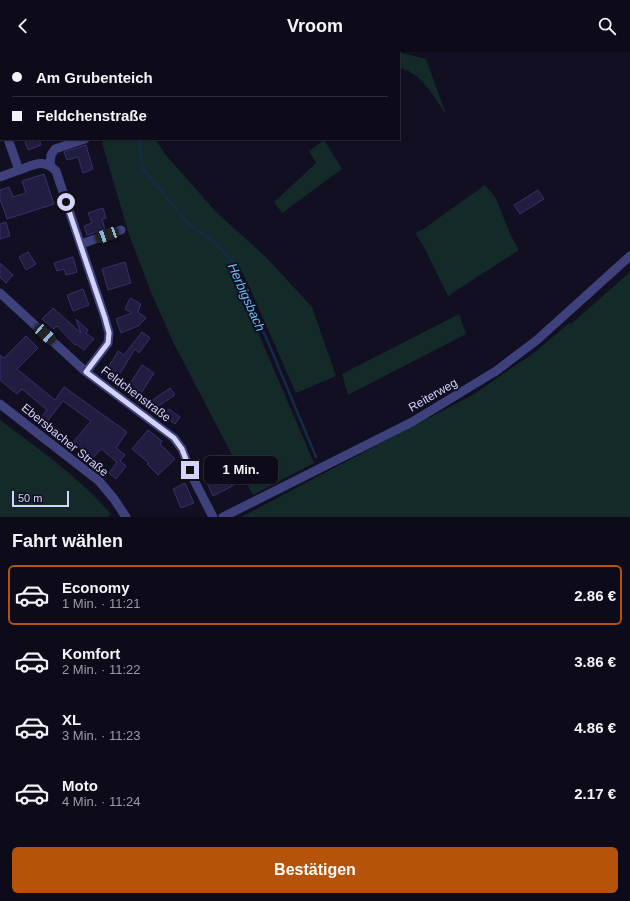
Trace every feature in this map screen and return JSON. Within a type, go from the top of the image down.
[{"type":"street","points":[[8,140],[19,170]]},
{"type":"street","points":[[50,165],[51,155],[55,149],[82,140]]},
{"type":"street","points":[[0,177],[44,163],[50,165],[58,176],[109,333],[108,343],[86,372]]},
{"type":"street","points":[[81,244],[121,230]]},
{"type":"street","name":"Reiterweg","points":[[223,517],[412,422],[496,371],[537,340],[630,256]]},
{"type":"street","name":"Feldchenstraße","points":[[1,296],[86,372],[174,438],[182,449],[194,480],[213,517]]},
{"type":"street","name":"Ebersbacher Straße","points":[[0,404],[99,481],[114,499],[126,517]]},
{"type":"green space","points":[[400,52],[426,59],[446,114],[426,86],[414,74],[400,68]]},
{"type":"green space","points":[[101,140],[156,140],[165,154],[217,213],[265,256],[312,307],[336,376],[296,393],[243,273],[230,267],[314,463],[253,495],[174,344],[153,297],[129,235]]},
{"type":"green space","points":[[324,140],[342,169],[282,213],[274,202],[316,163],[309,151]]},
{"type":"green space","points":[[485,185],[496,198],[510,234],[519,250],[448,296],[424,247],[415,233],[422,230]]},
{"type":"green space","points":[[630,272],[630,517],[241,517],[474,394],[535,352],[569,323],[571,324]]},
{"type":"green space","points":[[459,314],[466,334],[348,395],[342,374]]},
{"type":"green space","points":[[0,420],[72,476],[111,514],[107,517],[0,517]]},
{"type":"building","points":[[24,140],[39,140],[41,145],[28,150]]},
{"type":"building","points":[[86,145],[93,169],[83,173],[78,157],[67,160],[64,152]]},
{"type":"building","points":[[44,174],[54,204],[7,219],[0,199],[0,190],[9,187],[13,197],[26,193],[22,181]]},
{"type":"building","points":[[538,190],[544,199],[520,214],[514,205]]},
{"type":"building","points":[[103,208],[106,218],[102,219],[105,229],[87,235],[84,226],[92,223],[88,213]]},
{"type":"building","points":[[6,222],[10,236],[0,239],[0,224]]},
{"type":"building","points":[[28,252],[36,264],[26,270],[19,257]]},
{"type":"building","points":[[73,257],[77,272],[66,275],[64,269],[57,271],[54,263]]},
{"type":"building","points":[[125,262],[131,283],[108,290],[102,269]]},
{"type":"building","points":[[0,263],[13,275],[6,283],[0,277]]},
{"type":"building","points":[[83,289],[89,305],[73,311],[67,295]]},
{"type":"building","points":[[130,298],[141,304],[138,312],[146,318],[138,326],[121,333],[116,319],[132,313],[125,309]]},
{"type":"building","points":[[53,308],[81,333],[76,319],[88,330],[86,333],[94,339],[84,350],[76,344],[75,345],[57,326],[54,329],[42,319]]},
{"type":"building","points":[[142,332],[150,338],[139,353],[135,349],[116,380],[105,373],[118,351],[124,355]]},
{"type":"building","points":[[26,336],[38,348],[17,369],[55,400],[64,387],[127,432],[116,448],[125,455],[120,461],[126,466],[116,479],[109,473],[117,462],[101,449],[93,458],[73,442],[91,421],[63,401],[45,424],[40,419],[47,410],[22,389],[17,394],[0,380],[0,355],[4,358]]},
{"type":"building","points":[[142,365],[154,373],[138,398],[126,390]]},
{"type":"building","points":[[170,388],[175,395],[154,409],[150,402]]},
{"type":"building","points":[[169,409],[180,417],[175,424],[164,417]]},
{"type":"building","points":[[148,430],[162,441],[160,444],[175,459],[158,475],[147,464],[149,463],[132,449]]},
{"type":"building","points":[[232,471],[238,483],[213,496],[205,478],[214,474],[217,479]]},
{"type":"building","points":[[185,483],[194,503],[181,508],[173,489]]},
{"type":"waterway","name":"Herbigsbach","points":[[139,140],[143,169],[188,223],[212,240],[232,261],[316,457]]},
{"type":"route","points":[[66,202],[109,333],[108,343],[86,372],[174,438],[182,449],[190,470]]}]
